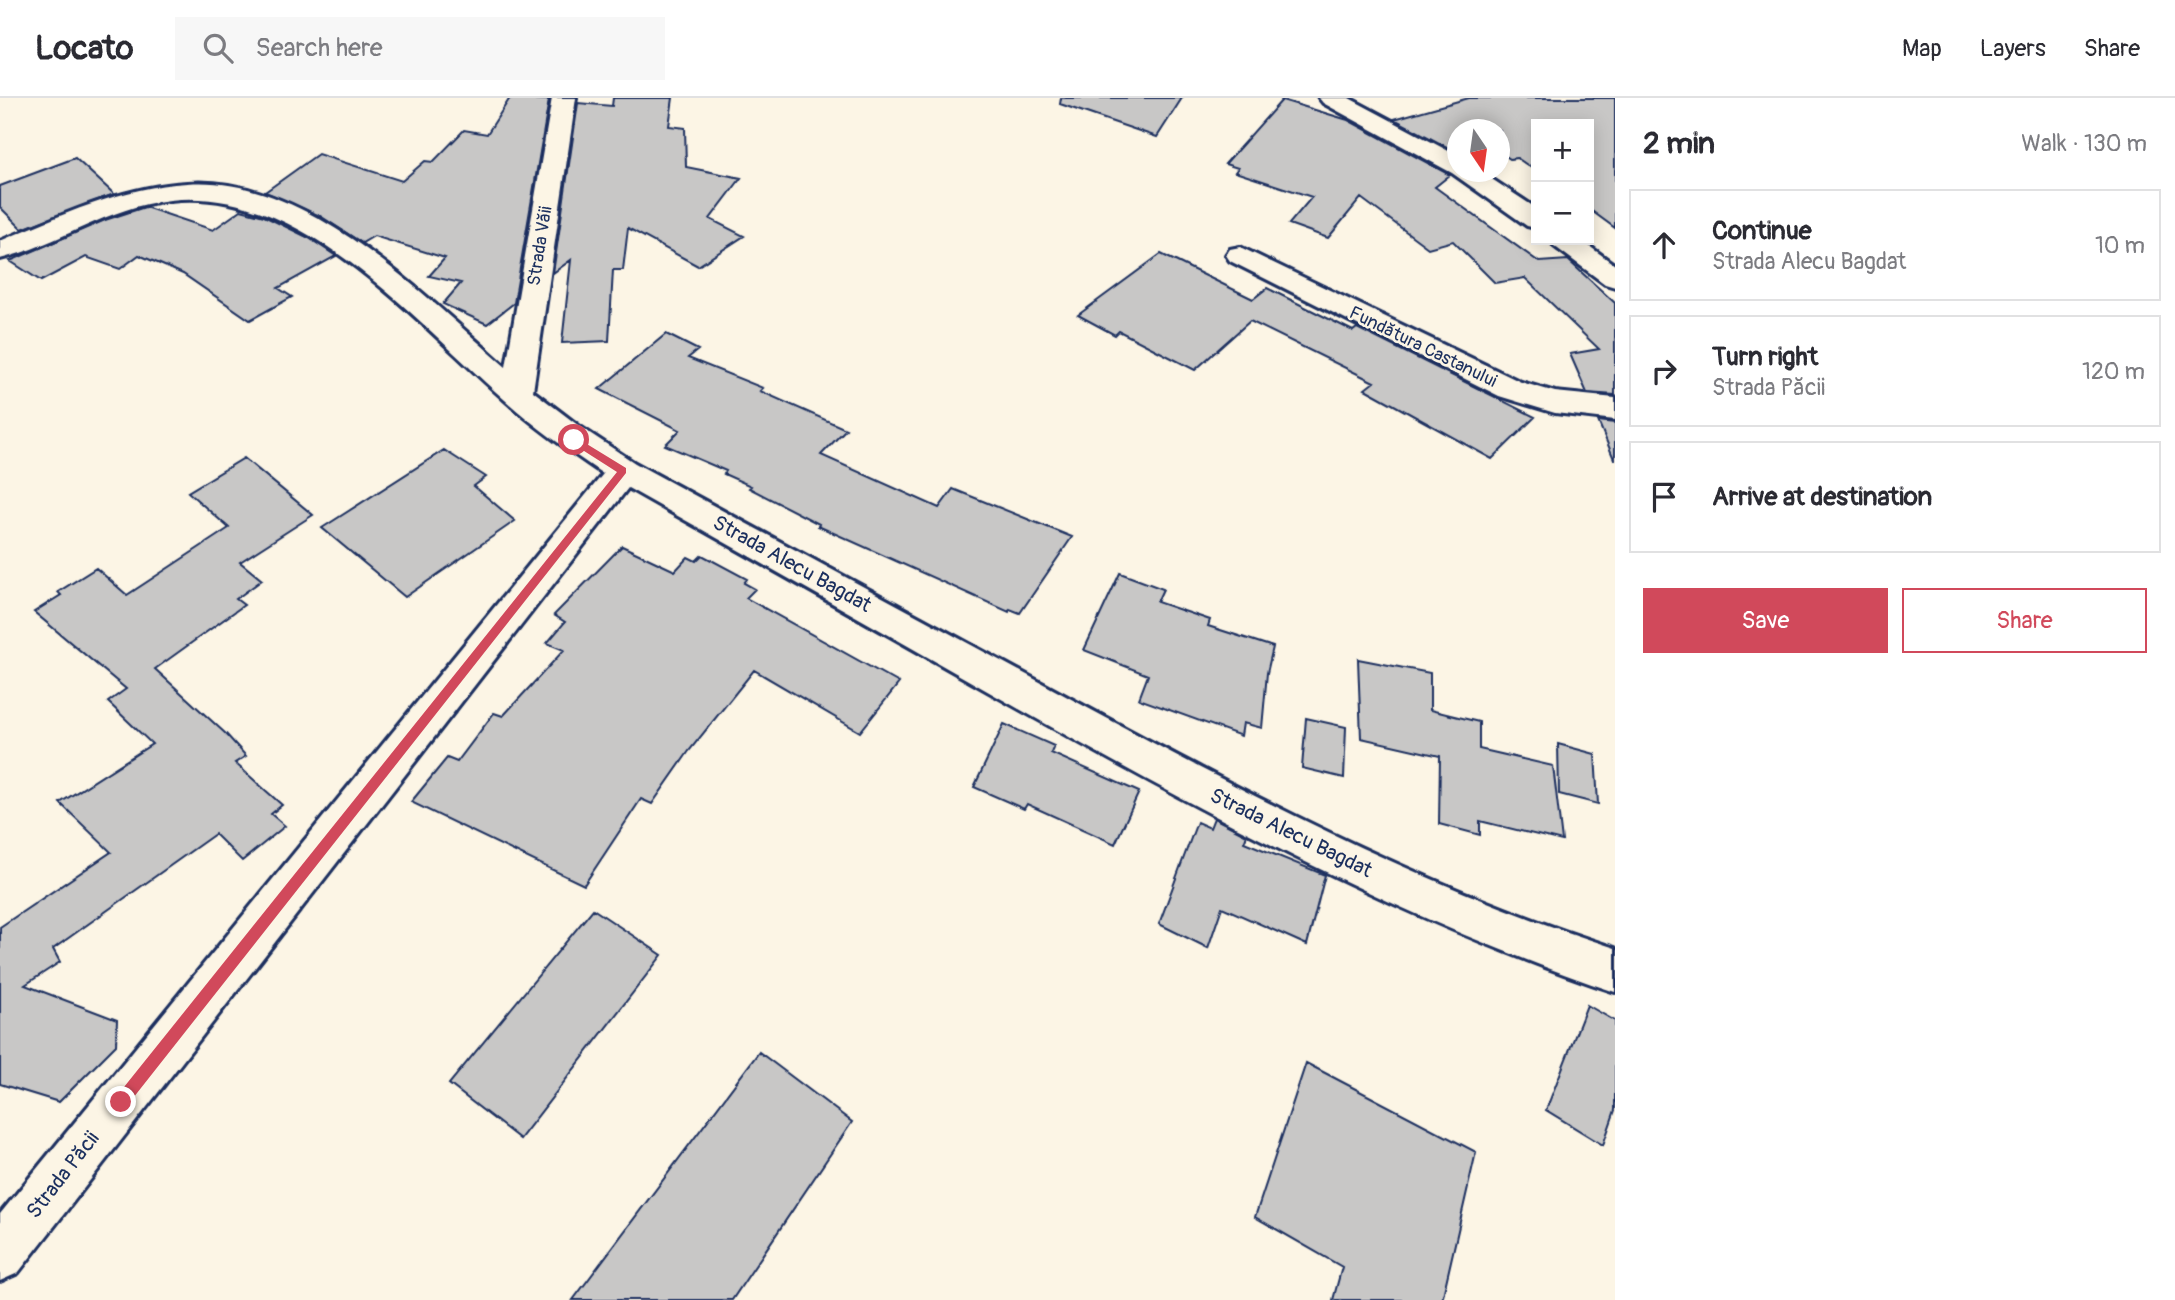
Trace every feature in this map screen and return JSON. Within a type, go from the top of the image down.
[{"type":"street","name":"Strada Văii","points":[[517,394],[564,98]]},
{"type":"street","points":[[1331,98],[1447,161]]},
{"type":"street","points":[[1479,182],[1531,217]]},
{"type":"street","name":"Strada Alecu Bagdat","points":[[0,251],[94,214],[158,194],[191,190],[225,192],[262,201],[339,241],[415,302],[517,394],[574,440],[623,471],[1237,808],[1461,914],[1615,971]]},
{"type":"street","points":[[1570,245],[1615,278]]},
{"type":"street","name":"Fundătura Castanului","points":[[1240,255],[1510,389],[1555,402],[1615,409]]},
{"type":"street","name":"Strada Păcii","points":[[0,1255],[623,471]]},
{"type":"building","points":[[510,98],[549,100],[514,303],[487,324],[443,304],[461,283],[429,276],[445,258],[374,236],[362,243],[320,216],[265,192],[318,154],[402,181],[425,161],[433,162],[464,130],[487,134]]},
{"type":"building","points":[[613,98],[673,98],[669,126],[685,128],[686,167],[741,178],[710,219],[744,236],[698,266],[628,228],[623,270],[613,270],[609,341],[562,343],[571,260],[553,273],[578,103],[612,106]]},
{"type":"building","points":[[1061,98],[1182,98],[1157,137],[1060,104]]},
{"type":"building","points":[[1469,98],[1615,98],[1615,228],[1594,213],[1594,119],[1531,119],[1531,168],[1517,158],[1510,159],[1510,119],[1447,119],[1447,147],[1394,119]]},
{"type":"building","points":[[1282,100],[1348,120],[1447,173],[1447,177],[1435,187],[1539,262],[1568,260],[1615,303],[1615,395],[1587,393],[1570,354],[1599,349],[1525,278],[1495,283],[1453,241],[1428,248],[1361,198],[1328,238],[1289,224],[1312,197],[1235,172],[1238,168],[1225,164]]},
{"type":"building","points":[[75,158],[114,194],[22,229],[0,207],[0,186]]},
{"type":"building","points":[[145,207],[213,230],[241,210],[264,216],[309,238],[336,256],[278,288],[292,297],[250,320],[183,274],[139,255],[120,269],[86,257],[41,281],[10,261],[105,220]]},
{"type":"building","points":[[1161,254],[1253,299],[1267,288],[1353,331],[1357,328],[1535,417],[1492,459],[1365,389],[1374,382],[1250,321],[1195,370],[1119,331],[1115,335],[1078,315]]},
{"type":"building","points":[[666,334],[698,350],[688,358],[763,388],[760,391],[846,429],[821,455],[939,508],[953,489],[1072,537],[1020,613],[1010,609],[1009,612],[818,526],[819,524],[749,488],[751,486],[724,474],[726,471],[665,445],[680,430],[599,389]]},
{"type":"building","points":[[1598,421],[1615,423],[1615,459],[1614,459]]},
{"type":"building","points":[[444,450],[486,477],[474,486],[515,521],[405,597],[322,528]]},
{"type":"building","points":[[244,458],[313,515],[240,562],[262,580],[236,599],[244,605],[155,669],[246,756],[235,763],[282,805],[271,814],[285,826],[242,861],[215,834],[53,949],[60,962],[25,985],[117,1020],[116,1045],[59,1102],[0,1084],[0,927],[111,852],[60,803],[152,744],[108,702],[126,689],[34,612],[61,595],[58,592],[96,568],[127,595],[229,528],[188,492]]},
{"type":"building","points":[[622,546],[675,571],[688,557],[696,561],[702,555],[747,579],[744,583],[755,589],[746,598],[899,683],[860,732],[754,670],[689,751],[652,804],[641,799],[584,885],[411,802],[447,758],[457,762],[494,713],[503,716],[564,650],[547,643],[565,622],[554,615]]},
{"type":"building","points":[[1120,573],[1163,589],[1157,602],[1210,620],[1208,626],[1273,647],[1267,673],[1262,728],[1243,723],[1241,736],[1139,699],[1148,675],[1084,650]]},
{"type":"building","points":[[1358,659],[1430,673],[1430,710],[1479,722],[1479,749],[1553,766],[1562,841],[1480,821],[1480,835],[1439,824],[1440,756],[1361,738]]},
{"type":"building","points":[[1306,718],[1346,727],[1344,778],[1302,768]]},
{"type":"building","points":[[1004,724],[1054,746],[1051,753],[1139,792],[1115,844],[1027,804],[1024,809],[974,787]]},
{"type":"building","points":[[1558,744],[1595,754],[1598,804],[1559,794]]},
{"type":"building","points":[[1214,818],[1247,835],[1244,842],[1325,875],[1307,945],[1222,907],[1208,948],[1159,924],[1197,822],[1210,828]]},
{"type":"building","points":[[593,909],[662,955],[520,1139],[449,1084]]},
{"type":"building","points":[[1587,1005],[1615,1021],[1615,1110],[1603,1145],[1546,1110]]},
{"type":"building","points":[[759,1052],[852,1122],[732,1300],[573,1300]]},
{"type":"building","points":[[1306,1063],[1476,1152],[1442,1300],[1333,1300],[1342,1267],[1255,1217]]},
{"type":"route","points":[[121,1102],[623,471],[574,440]]}]
